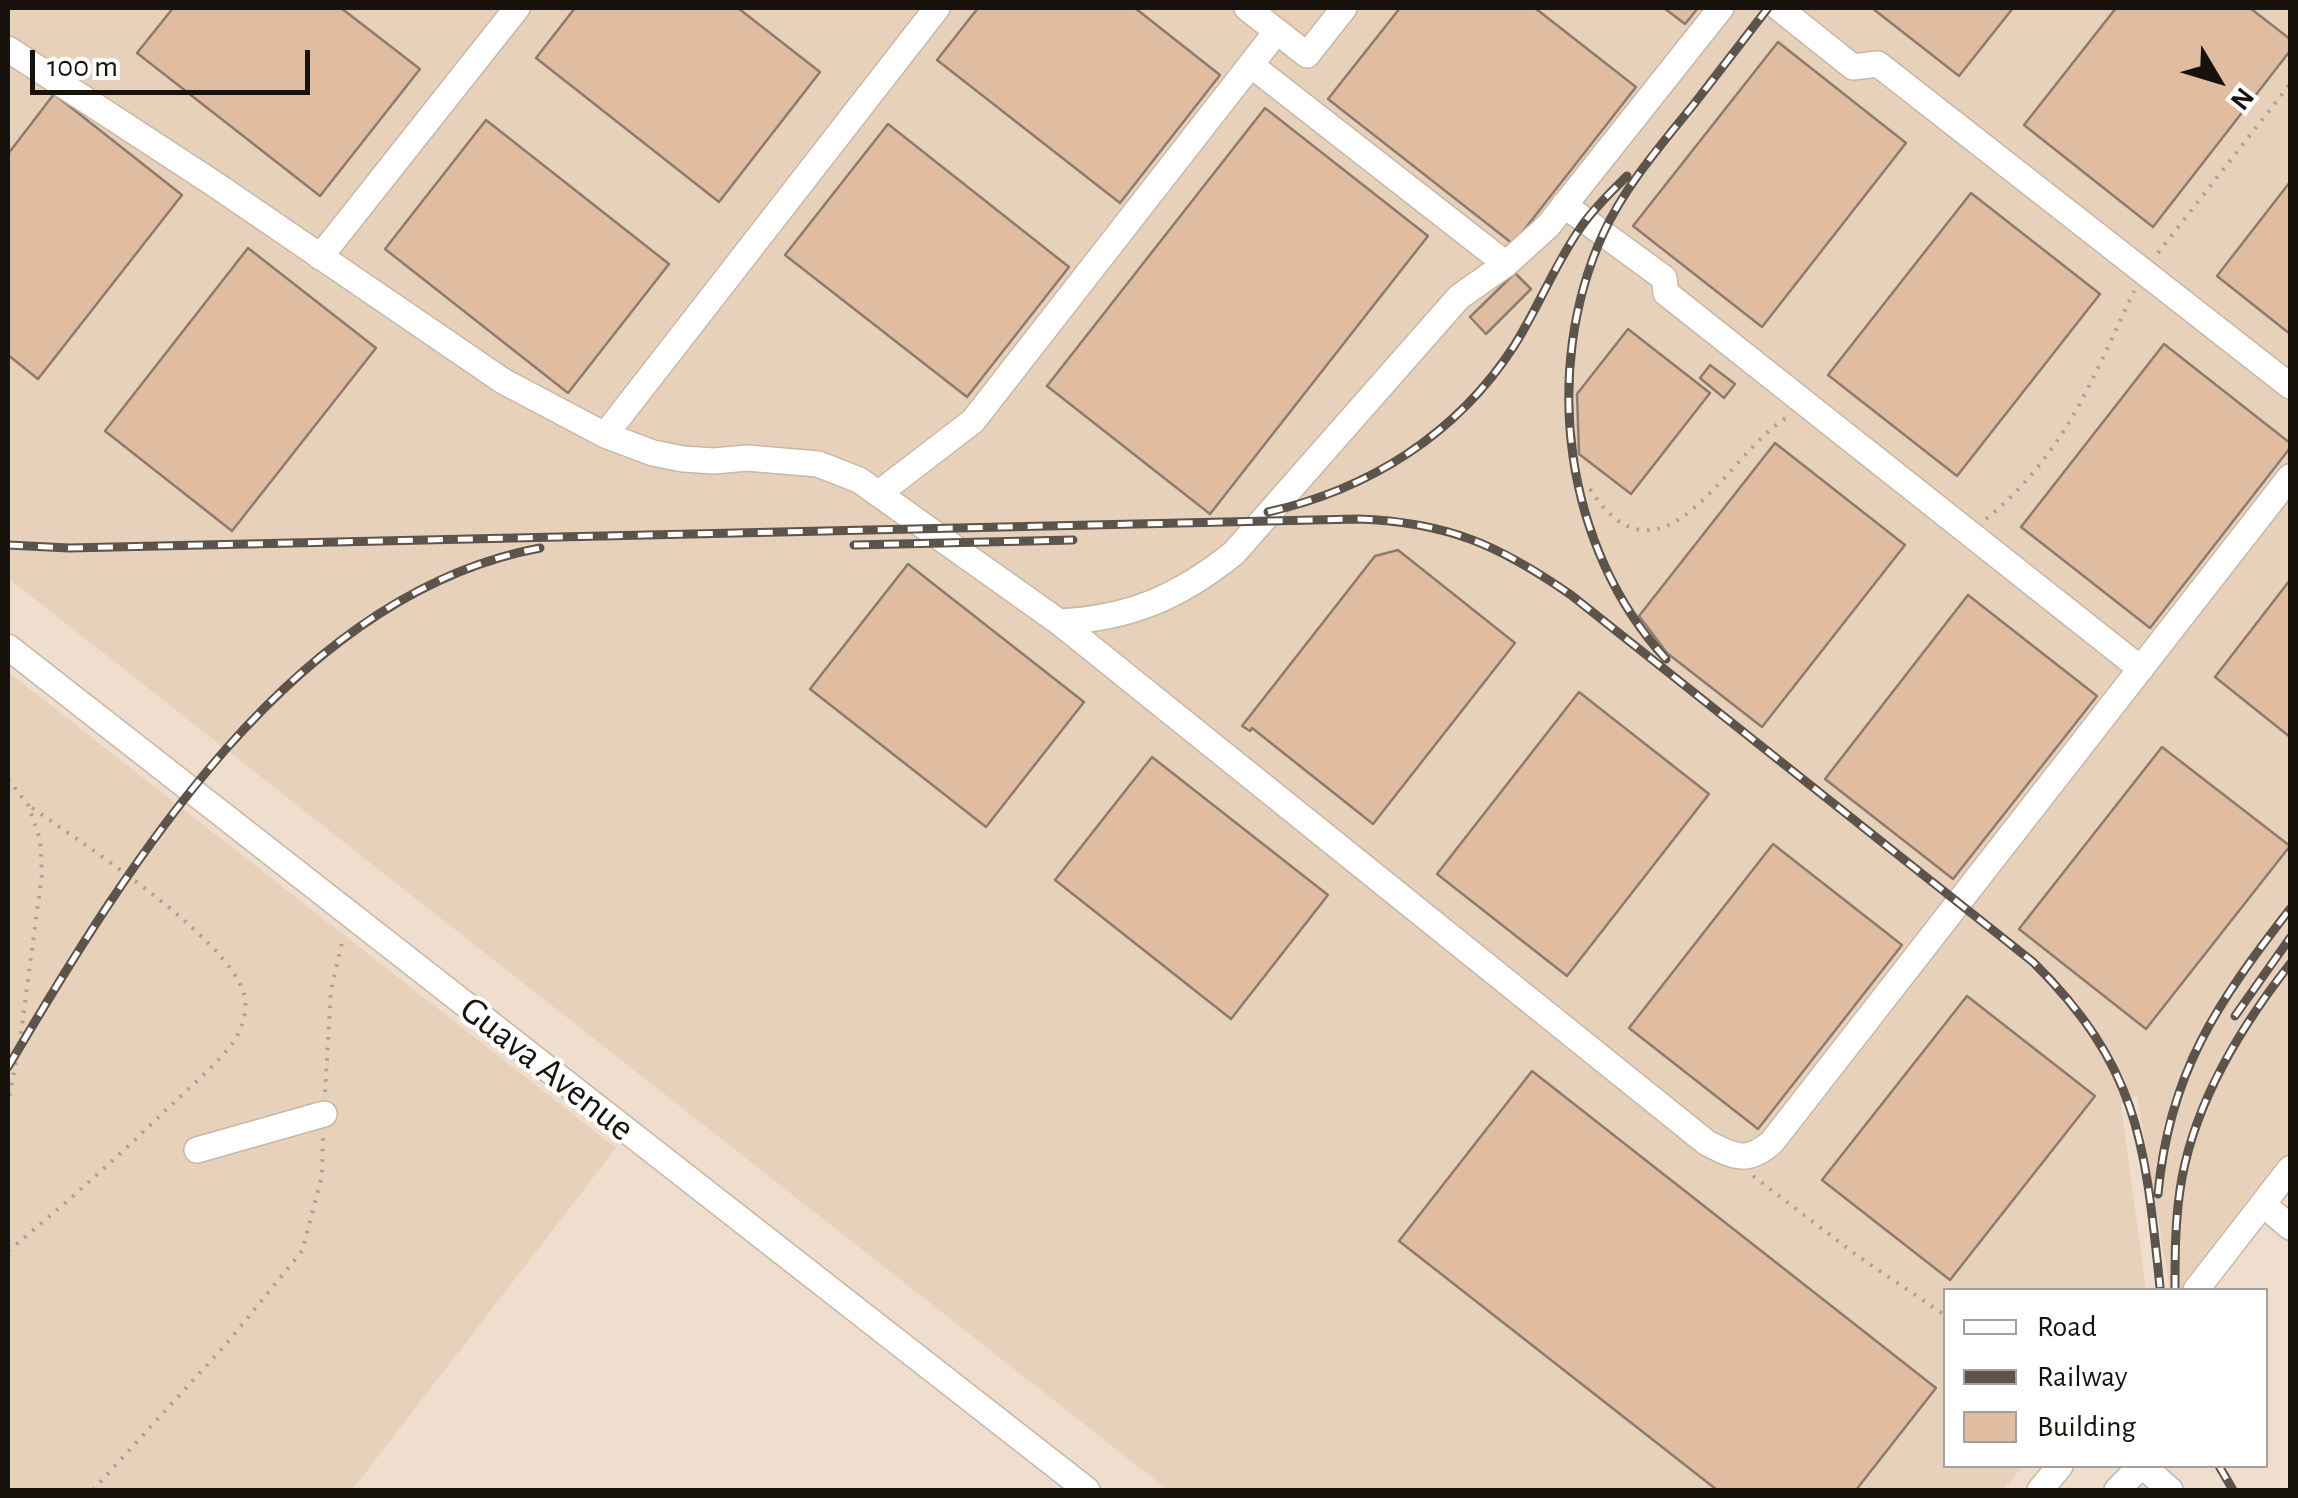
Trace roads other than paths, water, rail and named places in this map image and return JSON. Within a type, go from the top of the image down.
[{"type":"street","points":[[320,256],[517,8]]},
{"type":"street","points":[[606,435],[937,8]]},
{"type":"street","points":[[1247,8],[1307,55],[1344,8]]},
{"type":"street","points":[[1058,622],[1099,620],[1156,604],[1212,570],[1252,534],[1459,298],[1506,264],[1548,226],[1721,8]]},
{"type":"street","points":[[1780,8],[1853,67],[1878,64],[2290,386]]},
{"type":"street","points":[[878,494],[973,421],[1277,31]]},
{"type":"street","points":[[8,49],[502,381],[606,435],[684,460],[747,458],[818,464],[860,480],[1058,622],[1692,1131],[1727,1153],[1744,1158],[1759,1154],[1772,1142],[2290,478]]},
{"type":"street","points":[[1250,65],[1506,264]]},
{"type":"street","points":[[1564,205],[1664,278],[1666,293],[2140,669]]},
{"type":"street","name":"Guava Avenue","points":[[8,647],[1087,1490]]},
{"type":"street","points":[[196,1150],[324,1114]]},
{"type":"street","points":[[2198,1288],[2290,1169]]},
{"type":"street","points":[[2263,1204],[2290,1227]]},
{"type":"street","points":[[2040,1490],[2058,1468]]},
{"type":"street","points":[[2117,1490],[2140,1468]]},
{"type":"street","points":[[2144,1468],[2170,1490]]},
{"type":"railway","points":[[1666,659],[1631,614],[1604,565],[1585,512],[1573,456],[1569,399],[1572,343],[1584,287],[1603,234],[1622,199],[1768,8]]},
{"type":"railway","points":[[1268,512],[1306,502],[1376,473],[1438,431],[1466,406],[1514,346],[1581,227],[1627,176]]},
{"type":"railway","points":[[8,545],[69,548],[1358,519],[1419,525],[1471,539],[1520,562],[1571,595],[2033,962],[2069,1001],[2096,1038],[2131,1111],[2149,1191],[2160,1287]]},
{"type":"railway","points":[[854,545],[1073,540]]},
{"type":"railway","points":[[8,1067],[106,908],[163,827],[226,749],[294,679],[369,620],[451,575],[540,548]]},
{"type":"railway","points":[[2158,1194],[2173,1111],[2201,1041],[2219,1008],[2290,909]]},
{"type":"railway","points":[[2235,1016],[2290,938]]},
{"type":"railway","points":[[2175,1288],[2178,1203],[2195,1128],[2236,1042],[2290,964]]},
{"type":"railway","points":[[2220,1468],[2233,1490]]}]
